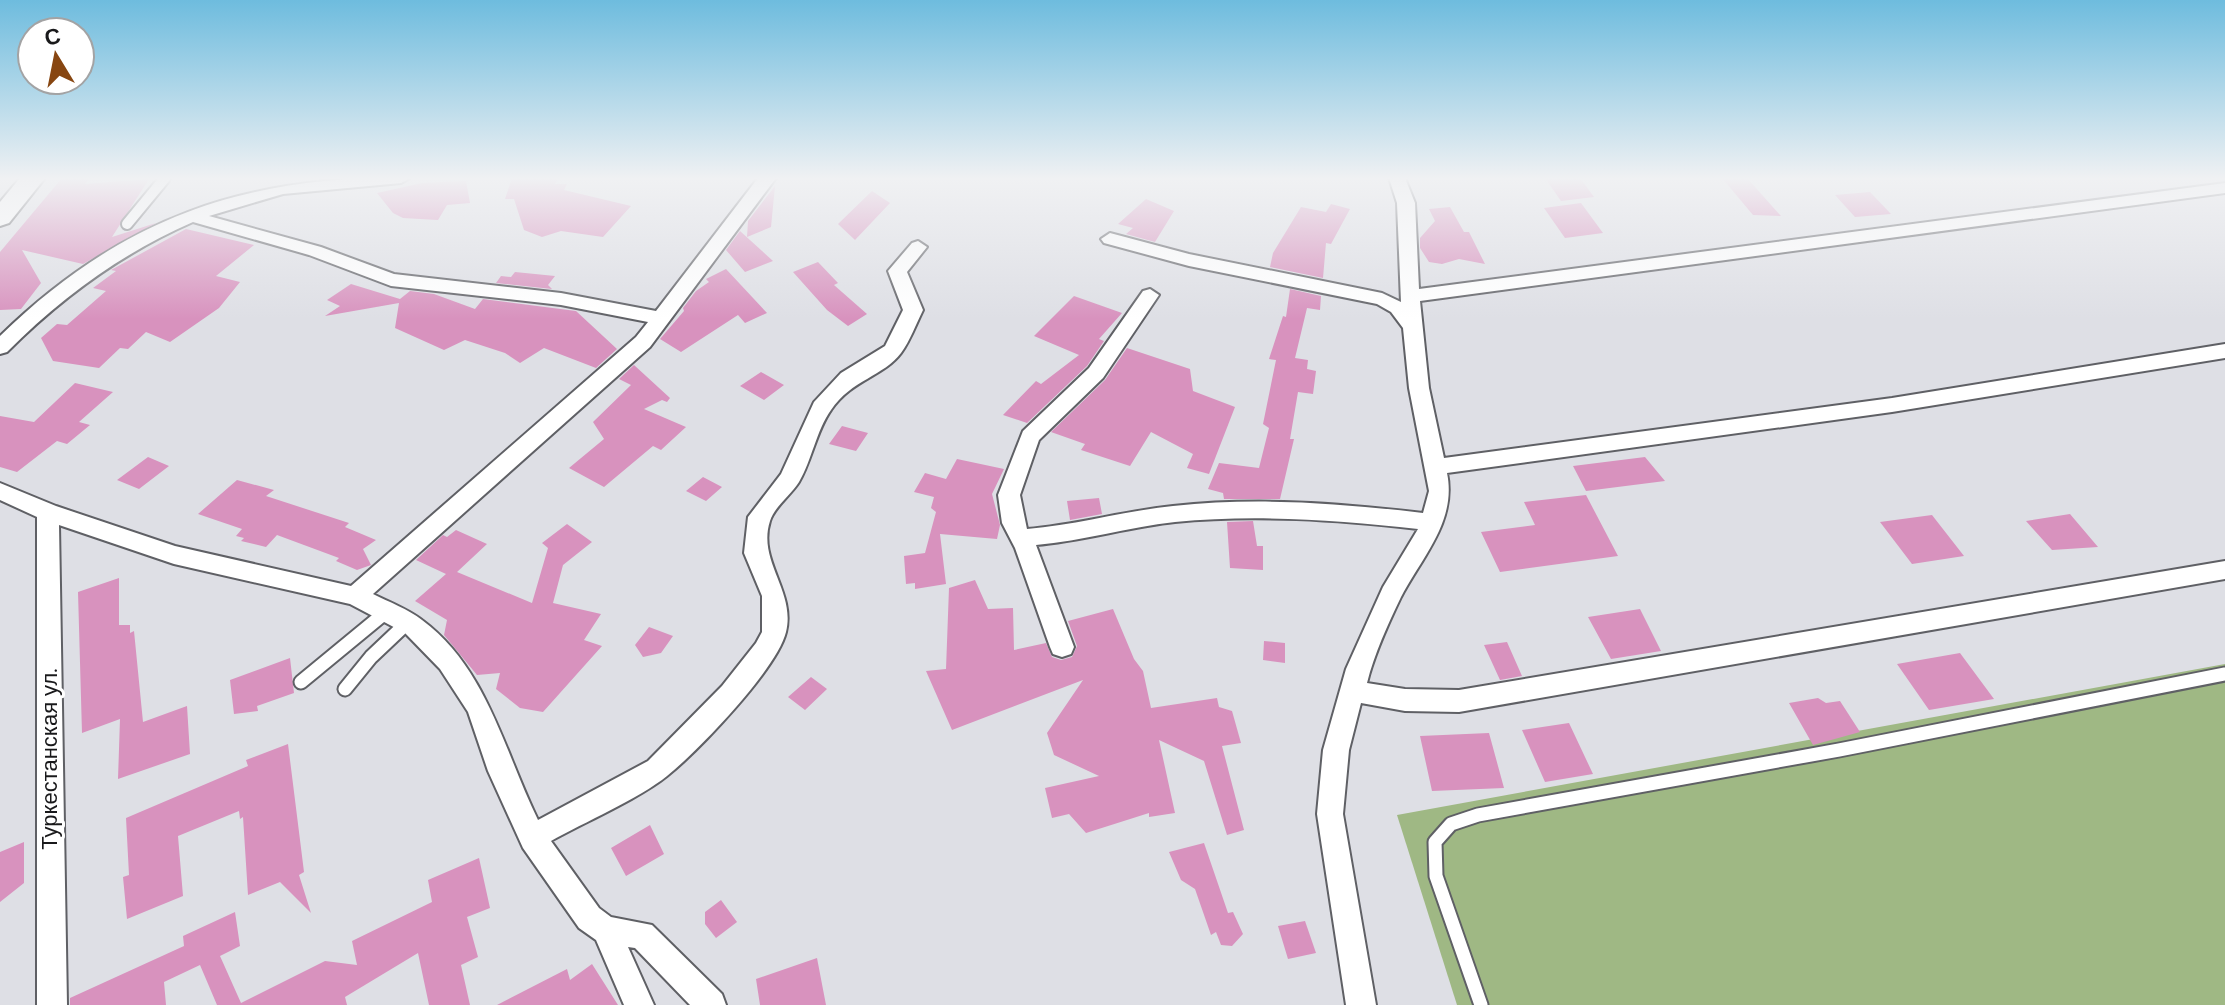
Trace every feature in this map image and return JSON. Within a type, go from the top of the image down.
[{"type":"street","points":[[0,347],[74,280],[105,259],[176,225]]},
{"type":"street","points":[[221,225],[315,251],[391,280],[478,287],[659,318]]},
{"type":"street","points":[[355,596],[622,363],[731,225]]},
{"type":"street","points":[[1361,1005],[1330,814],[1336,750],[1352,689],[1391,594],[1432,522],[1440,491],[1419,388],[1412,327],[1407,225]]},
{"type":"street","points":[[1410,296],[1947,225]]},
{"type":"street","points":[[1110,239],[1189,260],[1382,299],[1398,308],[1412,327]]},
{"type":"street","points":[[532,837],[657,769],[731,694],[765,650],[774,632],[775,606],[774,596],[755,553],[759,517],[790,478],[821,407],[835,389],[864,366],[880,361],[904,332],[913,310],[897,278],[897,271],[918,247]]},
{"type":"street","points":[[1062,647],[1022,538],[1013,523],[1009,495],[1030,436],[1096,373],[1150,295]]},
{"type":"street","points":[[1436,467],[1892,405],[2225,351]]},
{"type":"street","points":[[0,491],[48,512],[174,555],[355,596],[397,617],[449,662],[479,708],[501,771],[532,837],[589,918],[606,930],[642,935],[711,1005]]},
{"type":"street","points":[[1022,538],[1048,536],[1137,518],[1244,508],[1308,509],[1432,522]]},
{"type":"street","name":"Туркестанская ул.","points":[[48,512],[52,1005]]},
{"type":"street","points":[[1352,689],[1378,698],[1414,703],[1459,701],[2225,570]]},
{"type":"street","points":[[606,930],[639,1005]]},
{"type":"lane","points":[[301,682],[397,617]]},
{"type":"lane","points":[[345,689],[397,617]]},
{"type":"lane","points":[[1481,1005],[1436,876],[1435,842],[1451,824],[1478,815],[1839,750],[2225,674]]},
{"type":"green space","points":[[2225,664],[2225,1005],[1457,1005],[1397,815]]},
{"type":"building","points":[[23,225],[120,225],[112,237],[153,225],[83,264],[22,250],[41,283],[21,309],[0,310],[0,252]]},
{"type":"building","points":[[522,225],[614,225],[603,237],[561,231],[542,237],[524,230]]},
{"type":"building","points":[[748,225],[771,225],[771,227],[747,237]]},
{"type":"building","points":[[839,225],[869,225],[855,240]]},
{"type":"building","points":[[1121,225],[1165,225],[1155,242],[1126,234],[1133,228]]},
{"type":"building","points":[[1290,225],[1341,225],[1331,244],[1326,243],[1323,278],[1270,267],[1273,253]]},
{"type":"building","points":[[1432,225],[1460,225],[1464,232],[1469,232],[1485,264],[1459,259],[1442,264],[1429,262],[1420,248],[1420,238]]},
{"type":"building","points":[[1556,225],[1597,225],[1603,233],[1565,238]]},
{"type":"building","points":[[186,229],[254,245],[216,276],[240,282],[219,308],[170,342],[146,332],[128,349],[120,348],[99,368],[53,361],[41,338],[57,324],[67,325],[106,291],[93,288],[116,271],[111,270]]},
{"type":"building","points":[[740,231],[773,261],[745,272],[726,250]]},
{"type":"building","points":[[818,262],[838,283],[834,285],[867,314],[848,326],[827,310],[793,272]]},
{"type":"building","points":[[726,269],[767,313],[745,323],[738,315],[681,352],[660,339],[696,291],[709,282],[706,279]]},
{"type":"building","points":[[515,272],[555,276],[548,285],[552,289],[496,283],[501,276],[511,277]]},
{"type":"building","points":[[351,284],[400,299],[410,291],[434,294],[475,309],[483,299],[576,311],[617,349],[596,368],[544,348],[520,363],[505,353],[465,340],[444,350],[395,328],[399,303],[325,316],[340,306],[327,300]]},
{"type":"building","points":[[1290,289],[1321,296],[1320,310],[1307,308],[1295,358],[1308,360],[1307,369],[1316,371],[1313,394],[1298,392],[1290,439],[1294,439],[1280,499],[1224,499],[1223,493],[1208,489],[1219,463],[1259,468],[1269,428],[1263,424],[1276,360],[1269,359],[1283,316],[1286,317]]},
{"type":"building","points":[[1074,296],[1122,313],[1099,339],[1104,341],[1087,366],[1027,423],[1003,415],[1036,381],[1041,384],[1079,355],[1034,336]]},
{"type":"building","points":[[1127,348],[1190,369],[1193,391],[1235,407],[1209,474],[1187,468],[1193,454],[1151,432],[1130,466],[1081,450],[1085,444],[1051,432],[1105,380]]},
{"type":"building","points":[[634,365],[670,398],[667,402],[662,400],[644,409],[686,427],[661,450],[653,446],[604,487],[569,468],[604,439],[593,422],[631,385],[619,379]]},
{"type":"building","points":[[761,372],[784,385],[764,400],[740,386]]},
{"type":"building","points":[[75,383],[113,392],[79,422],[90,425],[67,444],[57,441],[17,472],[0,467],[0,416],[34,422]]},
{"type":"building","points":[[842,426],[868,433],[856,451],[829,444]]},
{"type":"building","points":[[148,457],[169,466],[139,489],[117,480]]},
{"type":"building","points":[[1645,457],[1665,481],[1586,491],[1573,466]]},
{"type":"building","points":[[957,459],[1004,469],[992,494],[1000,525],[997,539],[940,534],[946,584],[915,589],[915,583],[906,584],[904,556],[925,553],[936,512],[931,508],[934,497],[914,492],[925,473],[946,479]]},
{"type":"building","points":[[703,477],[722,487],[706,501],[686,491]]},
{"type":"building","points":[[237,480],[274,490],[266,496],[349,523],[345,527],[376,540],[363,549],[371,565],[357,570],[336,561],[339,558],[277,535],[266,547],[241,541],[244,538],[236,536],[242,529],[198,514]]},
{"type":"building","points":[[1586,495],[1618,556],[1500,572],[1481,532],[1535,525],[1524,502]]},
{"type":"building","points":[[1099,498],[1102,514],[1070,520],[1067,501]]},
{"type":"building","points":[[2070,514],[2098,547],[2052,550],[2026,521]]},
{"type":"building","points":[[1932,515],[1964,556],[1912,564],[1880,522]]},
{"type":"building","points":[[1253,521],[1257,546],[1263,546],[1263,570],[1230,568],[1227,522]]},
{"type":"building","points":[[567,524],[592,542],[563,565],[553,603],[601,614],[584,640],[602,646],[543,712],[520,708],[496,689],[500,673],[477,675],[444,635],[447,620],[415,601],[446,574],[416,560],[443,535],[447,537],[456,530],[487,544],[457,572],[532,603],[548,548],[542,543]]},
{"type":"building","points":[[119,578],[119,625],[130,625],[130,633],[134,631],[143,722],[187,706],[190,754],[118,779],[120,719],[82,733],[78,592]]},
{"type":"building","points":[[975,580],[988,609],[1013,608],[1014,650],[1046,643],[1052,657],[1061,660],[1072,657],[1077,646],[1068,621],[1113,609],[1134,659],[1143,671],[1151,708],[1217,698],[1219,707],[1232,711],[1241,743],[1222,746],[1244,830],[1227,835],[1204,761],[1159,740],[1175,813],[1149,817],[1149,813],[1086,833],[1069,814],[1052,818],[1045,788],[1099,776],[1054,755],[1047,733],[1083,680],[952,730],[926,671],[946,669],[949,588]]},
{"type":"building","points":[[1640,609],[1661,651],[1611,659],[1588,617]]},
{"type":"building","points":[[649,627],[673,636],[661,653],[643,657],[635,645]]},
{"type":"building","points":[[1264,641],[1285,643],[1285,663],[1263,660]]},
{"type":"building","points":[[1507,642],[1522,676],[1500,680],[1484,645]]},
{"type":"building","points":[[1960,653],[1994,699],[1929,710],[1897,664]]},
{"type":"building","points":[[290,658],[294,693],[257,706],[258,711],[234,714],[230,680]]},
{"type":"building","points":[[811,677],[827,689],[805,710],[788,697]]},
{"type":"building","points":[[1818,698],[1826,703],[1840,701],[1860,732],[1813,745],[1789,703]]},
{"type":"building","points":[[1569,723],[1593,774],[1545,782],[1522,730]]},
{"type":"building","points":[[1489,733],[1504,788],[1432,791],[1420,736]]},
{"type":"building","points":[[288,744],[304,872],[299,875],[311,913],[280,882],[248,895],[243,817],[240,819],[239,811],[178,836],[183,896],[127,919],[123,877],[129,875],[126,818],[248,766],[246,760]]},
{"type":"building","points":[[650,825],[664,854],[626,876],[611,848]]},
{"type":"building","points":[[24,842],[24,883],[0,902],[0,852]]},
{"type":"building","points":[[1204,843],[1228,913],[1233,912],[1243,934],[1232,946],[1221,945],[1216,932],[1211,935],[1195,889],[1181,880],[1169,852]]},
{"type":"building","points":[[479,858],[490,908],[467,917],[478,957],[461,965],[470,1005],[429,1005],[418,953],[345,997],[347,1005],[217,1005],[200,965],[164,982],[166,1005],[70,1005],[70,998],[184,946],[183,936],[235,912],[240,946],[220,956],[241,1003],[325,961],[357,965],[352,941],[432,902],[428,880]]},
{"type":"building","points":[[721,900],[737,922],[716,938],[705,924],[705,912]]},
{"type":"building","points":[[1305,921],[1316,953],[1288,959],[1278,926]]},
{"type":"building","points":[[817,958],[826,1005],[760,1005],[756,979]]},
{"type":"building","points":[[592,964],[618,1005],[497,1005],[567,969],[570,980]]}]
